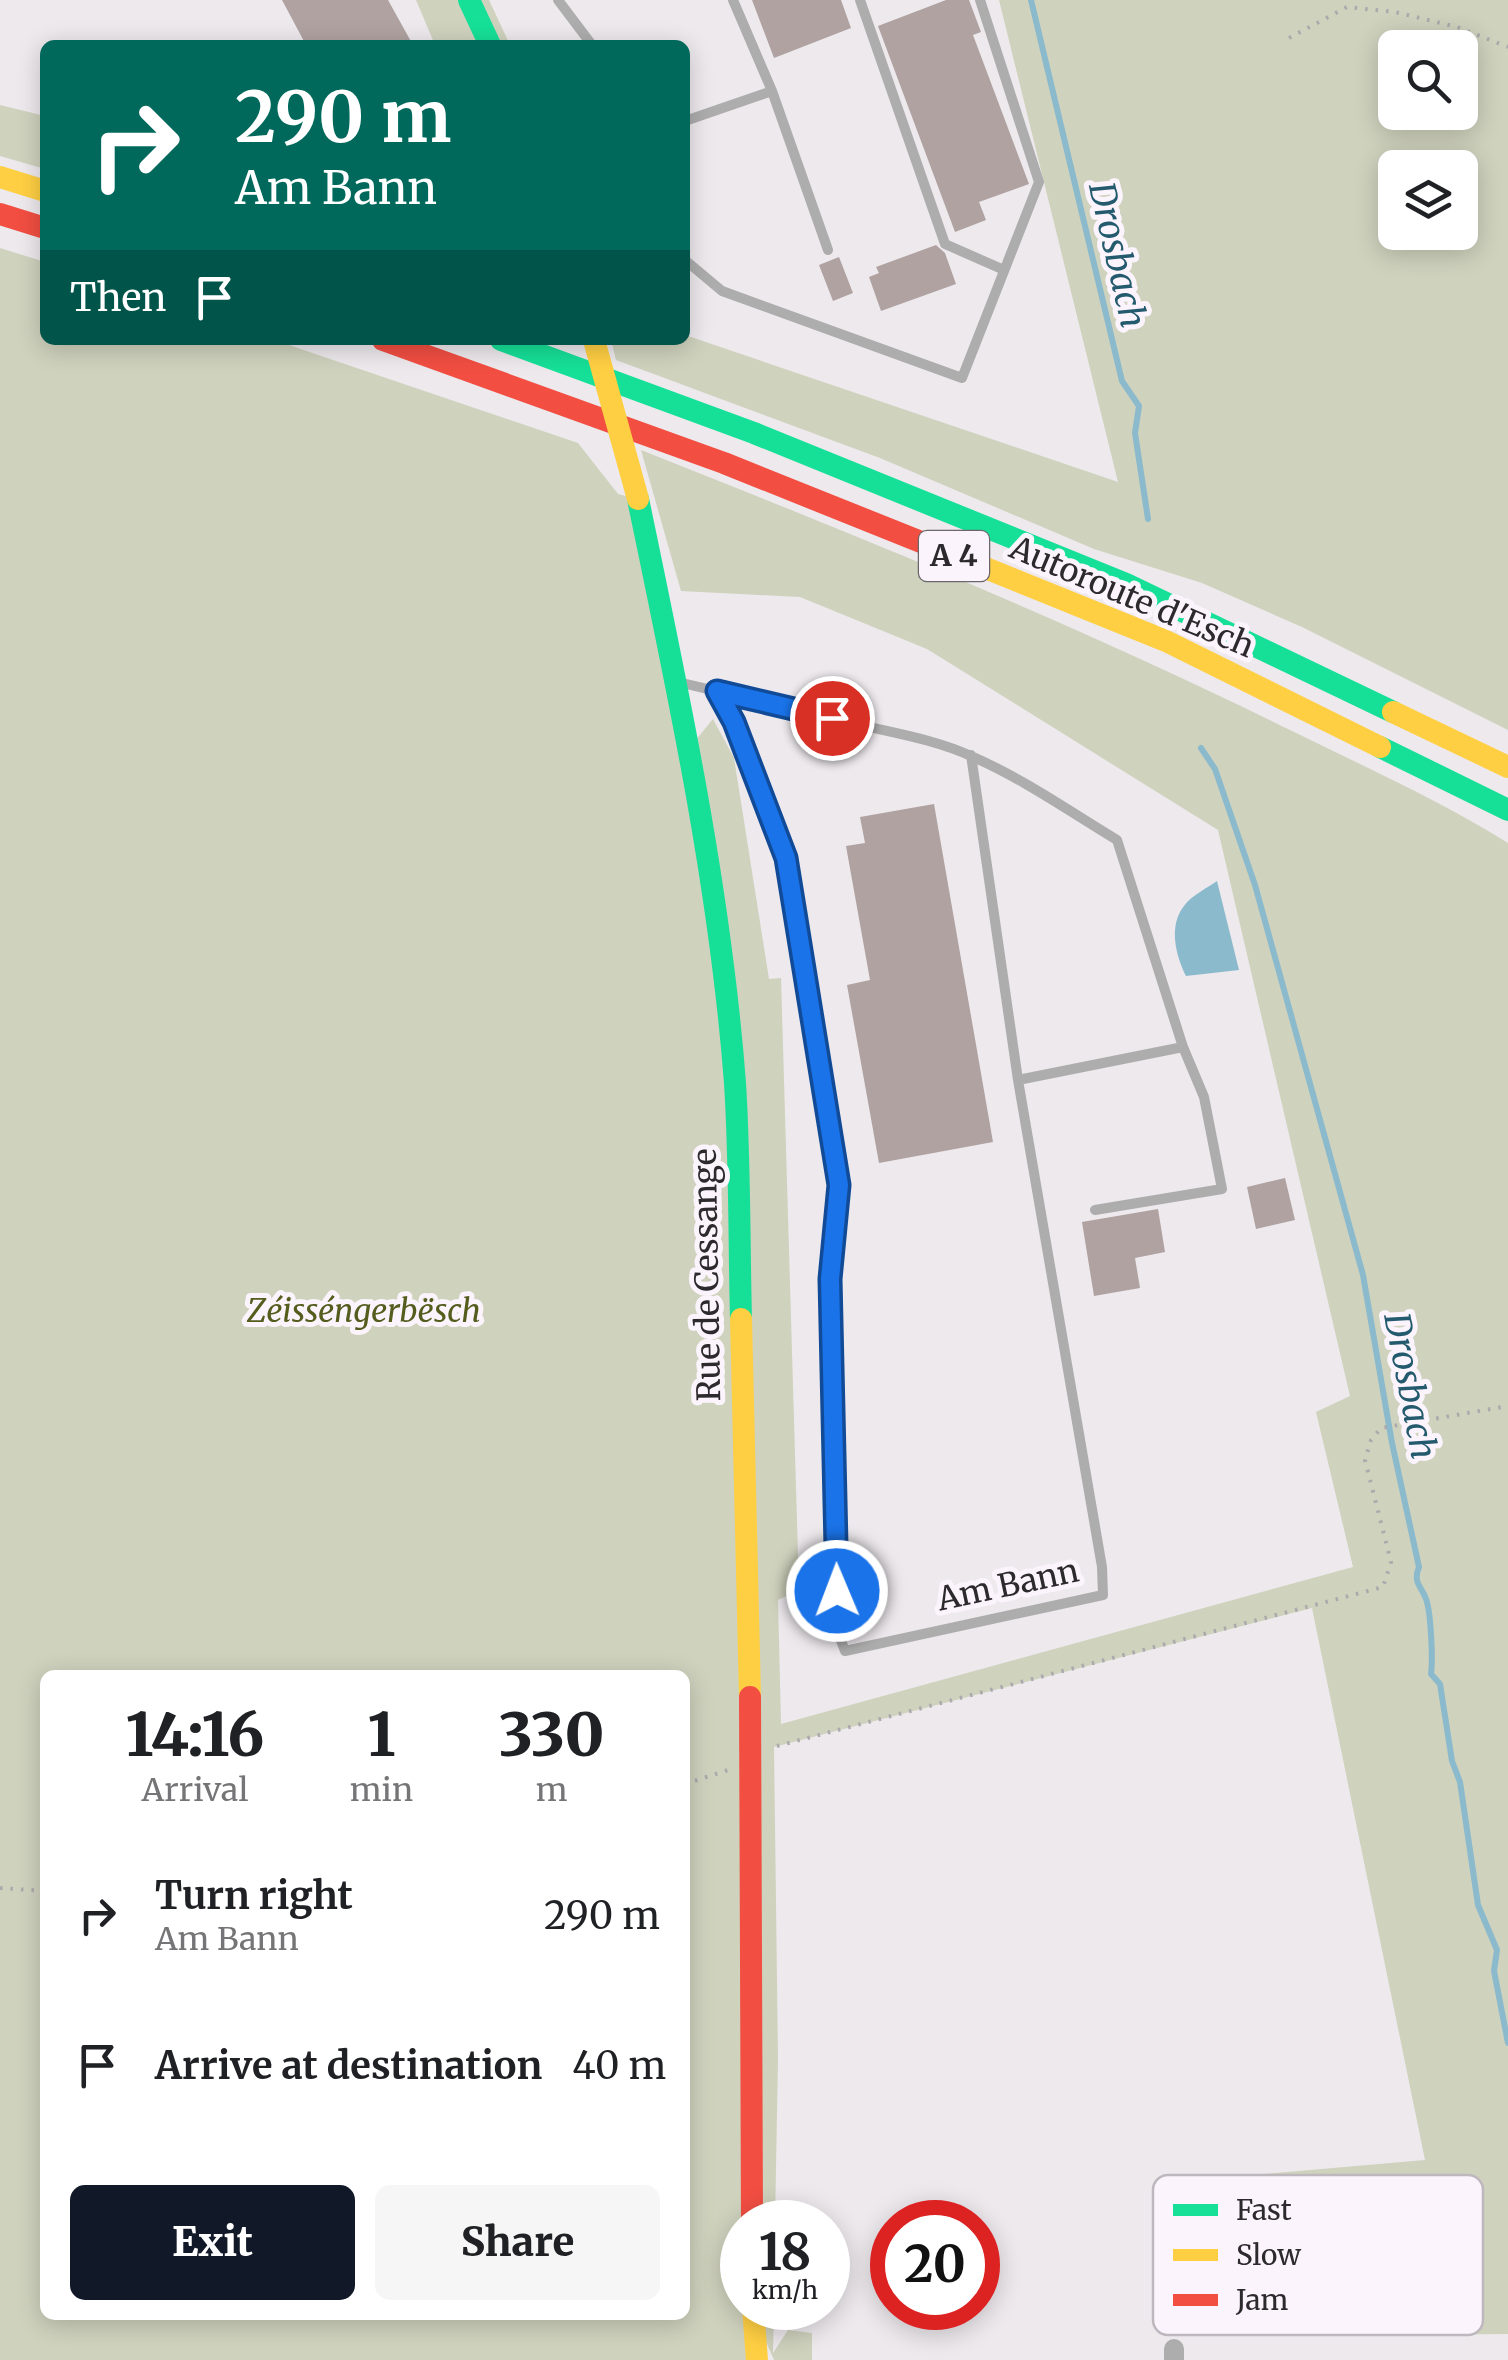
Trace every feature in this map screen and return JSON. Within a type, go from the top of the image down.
[{"type":"main road","points":[[469,0],[488,40]]},
{"type":"main road","points":[[0,177],[40,189]]},
{"type":"main road","points":[[0,214],[40,226]]},
{"type":"main road","name":"Autoroute d'Esch","points":[[397,345],[724,462],[1166,642],[1508,810]]},
{"type":"main road","name":"Autoroute d'Esch","points":[[515,345],[772,440],[1178,608],[1508,767]]},
{"type":"main road","name":"Rue de Cessange","points":[[595,345],[638,499],[677,682],[726,975],[735,1086],[759,1753],[752,2200]]},
{"type":"main road","name":"A 4","points":[[1178,608],[1299,644],[1508,750]]},
{"type":"main road","points":[[755,2330],[757,2360]]},
{"type":"lane","points":[[558,0],[588,40]]},
{"type":"lane","points":[[733,0],[772,92],[828,250]]},
{"type":"lane","points":[[860,0],[945,244],[1004,270]]},
{"type":"lane","points":[[690,264],[722,291],[962,378],[1039,182],[980,0]]},
{"type":"lane","points":[[690,119],[772,92]]},
{"type":"lane","points":[[677,682],[970,755],[1117,840],[1183,1046],[1204,1097],[1222,1189],[1095,1210]]},
{"type":"lane","name":"Am Bann","points":[[717,691],[734,722],[786,858],[839,1185],[831,1298],[838,1630],[846,1651],[1103,1594],[1102,1567],[1018,1080],[970,755]]},
{"type":"lane","points":[[1018,1080],[1183,1046]]},
{"type":"path","points":[[1289,38],[1346,7],[1394,12],[1457,26],[1508,46]]},
{"type":"path","points":[[690,1782],[727,1770],[759,1753],[1383,1587],[1391,1562],[1365,1460],[1370,1440],[1381,1428],[1508,1406]]},
{"type":"path","points":[[0,1888],[40,1891]]},
{"type":"green space","points":[[416,0],[489,0],[508,40],[433,40]]},
{"type":"green space","points":[[999,0],[1508,0],[1508,730],[1302,627],[1202,583],[1094,549],[880,458],[616,360],[612,345],[690,345],[690,337],[1118,482]]},
{"type":"green space","points":[[0,105],[40,115],[40,168],[0,156]]},
{"type":"green space","name":"Zéisséngerbësch","points":[[0,248],[40,260],[40,345],[289,345],[578,443],[618,494],[638,499],[690,747],[713,719],[734,758],[769,979],[781,978],[799,1590],[778,1600],[781,1724],[1353,1567],[1316,1412],[1350,1396],[1218,830],[927,649],[800,597],[681,591],[641,450],[888,549],[1132,655],[1402,784],[1508,843],[1508,2334],[1483,2334],[1483,2175],[1252,2175],[1425,2160],[1312,1608],[774,1747],[778,2059],[775,2200],[720,2200],[720,2330],[752,2330],[750,2360],[0,2360]]},
{"type":"green space","name":"Zéisséngerbësch","points":[[761,2330],[774,2330],[773,2353],[788,2330],[812,2333],[812,2360],[774,2360]]},
{"type":"green space","name":"Zéisséngerbësch","points":[[1239,2335],[1374,2335],[1239,2336]]},
{"type":"water","points":[[1217,881],[1239,970],[1186,976],[1177,950],[1176,923],[1187,902]]},
{"type":"building","points":[[282,0],[388,0],[410,40],[303,40]]},
{"type":"building","points":[[752,0],[841,0],[851,28],[774,58]]},
{"type":"building","points":[[946,0],[969,0],[981,32],[973,35],[1029,184],[979,202],[986,220],[955,232],[878,26]]},
{"type":"building","points":[[936,245],[945,253],[956,284],[881,311],[869,277],[879,273],[876,267]]},
{"type":"building","points":[[839,257],[853,293],[833,301],[819,265]]},
{"type":"building","points":[[934,804],[993,1142],[879,1163],[847,985],[870,980],[846,846],[865,843],[860,817]]},
{"type":"building","points":[[1285,1178],[1295,1220],[1256,1229],[1247,1187]]},
{"type":"building","points":[[1158,1209],[1165,1252],[1135,1258],[1140,1288],[1094,1296],[1082,1222]]},
{"type":"waterway","name":"Drosbach","points":[[1031,0],[1122,381],[1139,406],[1135,433],[1148,519]]},
{"type":"waterway","name":"Drosbach","points":[[1201,748],[1215,769],[1255,885],[1363,1275],[1392,1443],[1419,1567],[1417,1582],[1428,1609],[1431,1674],[1440,1684],[1452,1761],[1460,1782],[1478,1905],[1497,1950],[1494,1971],[1508,2043]]},
{"type":"traffic: fast","points":[[469,0],[488,40]]},
{"type":"traffic: fast","points":[[515,345],[754,433],[1126,584],[1393,712]]},
{"type":"traffic: fast","points":[[638,499],[696,789],[719,936],[735,1083],[741,1319]]},
{"type":"traffic: fast","points":[[1380,747],[1508,810]]},
{"type":"traffic: slow","points":[[0,177],[40,189]]},
{"type":"traffic: slow","points":[[595,345],[638,499]]},
{"type":"traffic: slow","points":[[926,544],[1166,641],[1380,747]]},
{"type":"traffic: slow","points":[[1393,712],[1508,767]]},
{"type":"traffic: slow","points":[[741,1319],[750,1697]]},
{"type":"traffic: slow","points":[[755,2330],[757,2360]]},
{"type":"traffic: jam","points":[[0,214],[40,226]]},
{"type":"traffic: jam","points":[[397,345],[724,463],[926,544]]},
{"type":"traffic: jam","points":[[750,1697],[752,2200]]},
{"type":"route","points":[[832,718],[717,691],[734,722],[786,858],[839,1185],[830,1279],[837,1591]]}]
